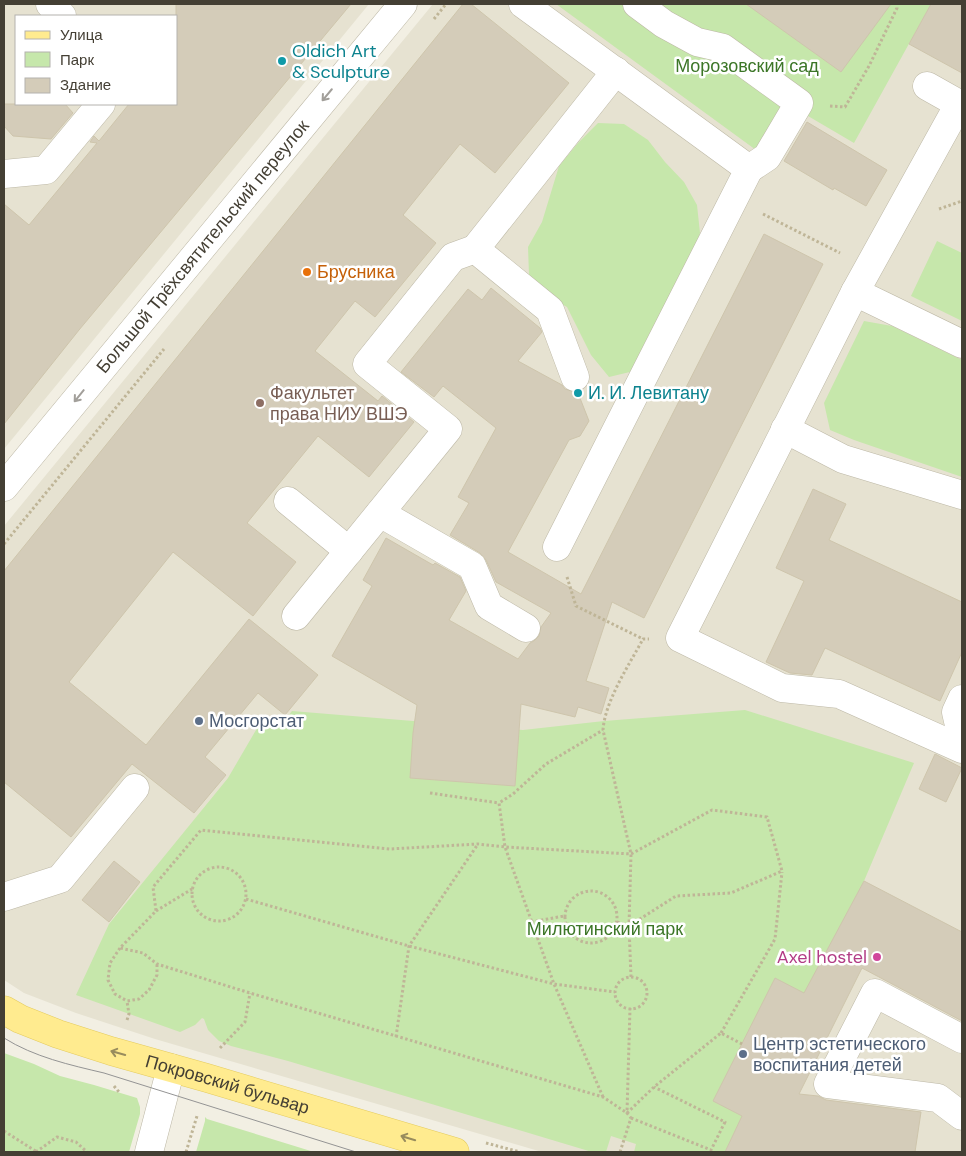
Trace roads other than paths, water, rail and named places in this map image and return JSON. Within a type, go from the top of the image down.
[{"type":"main road","name":"Покровский бульвар","points":[[4,1010],[20,1019],[58,1034],[455,1152]]},
{"type":"street","points":[[50,4],[61,15]]},
{"type":"street","name":"Большой Трёхсвятительский переулок","points":[[4,488],[402,4]]},
{"type":"street","points":[[523,4],[749,168]]},
{"type":"street","points":[[557,547],[749,168],[767,157],[799,103],[723,48],[697,42],[664,24],[637,4]]},
{"type":"street","points":[[296,616],[448,429],[367,364],[453,257],[475,250],[616,71]]},
{"type":"street","points":[[927,86],[959,104],[855,292],[680,638],[782,688],[839,694],[962,749]]},
{"type":"street","points":[[4,174],[46,170],[100,105]]},
{"type":"street","points":[[475,250],[550,310],[576,377]]},
{"type":"street","points":[[855,292],[962,344]]},
{"type":"street","points":[[785,430],[843,458],[962,495]]},
{"type":"street","points":[[288,501],[349,551]]},
{"type":"street","points":[[380,513],[472,566],[489,606],[526,628]]},
{"type":"street","points":[[962,699],[956,712],[962,738]]},
{"type":"street","points":[[4,897],[60,879],[135,788]]},
{"type":"street","points":[[962,1039],[874,993],[828,1084],[938,1098],[962,1116]]},
{"type":"street","points":[[149,1152],[171,1068]]},
{"type":"tram line","points":[[4,1038],[52,1060],[104,1073],[356,1152]]},
{"type":"place","name":"Oldich Art & Sculpture","points":[[282,61]]},
{"type":"place","name":"Брусника","points":[[307,272]]},
{"type":"place","name":"И. И. Левитану","points":[[578,393]]},
{"type":"place","name":"Факультет права НИУ ВШЭ","points":[[260,403]]},
{"type":"place","name":"Мосгорстат","points":[[199,721]]},
{"type":"place","name":"Axel hostel","points":[[877,957]]},
{"type":"place","name":"Центр эстетического воспитания детей","points":[[743,1054]]},
{"type":"park label","name":"Морозовский сад","points":[[747,66]]},
{"type":"park label","name":"Милютинский парк","points":[[605,929]]}]
